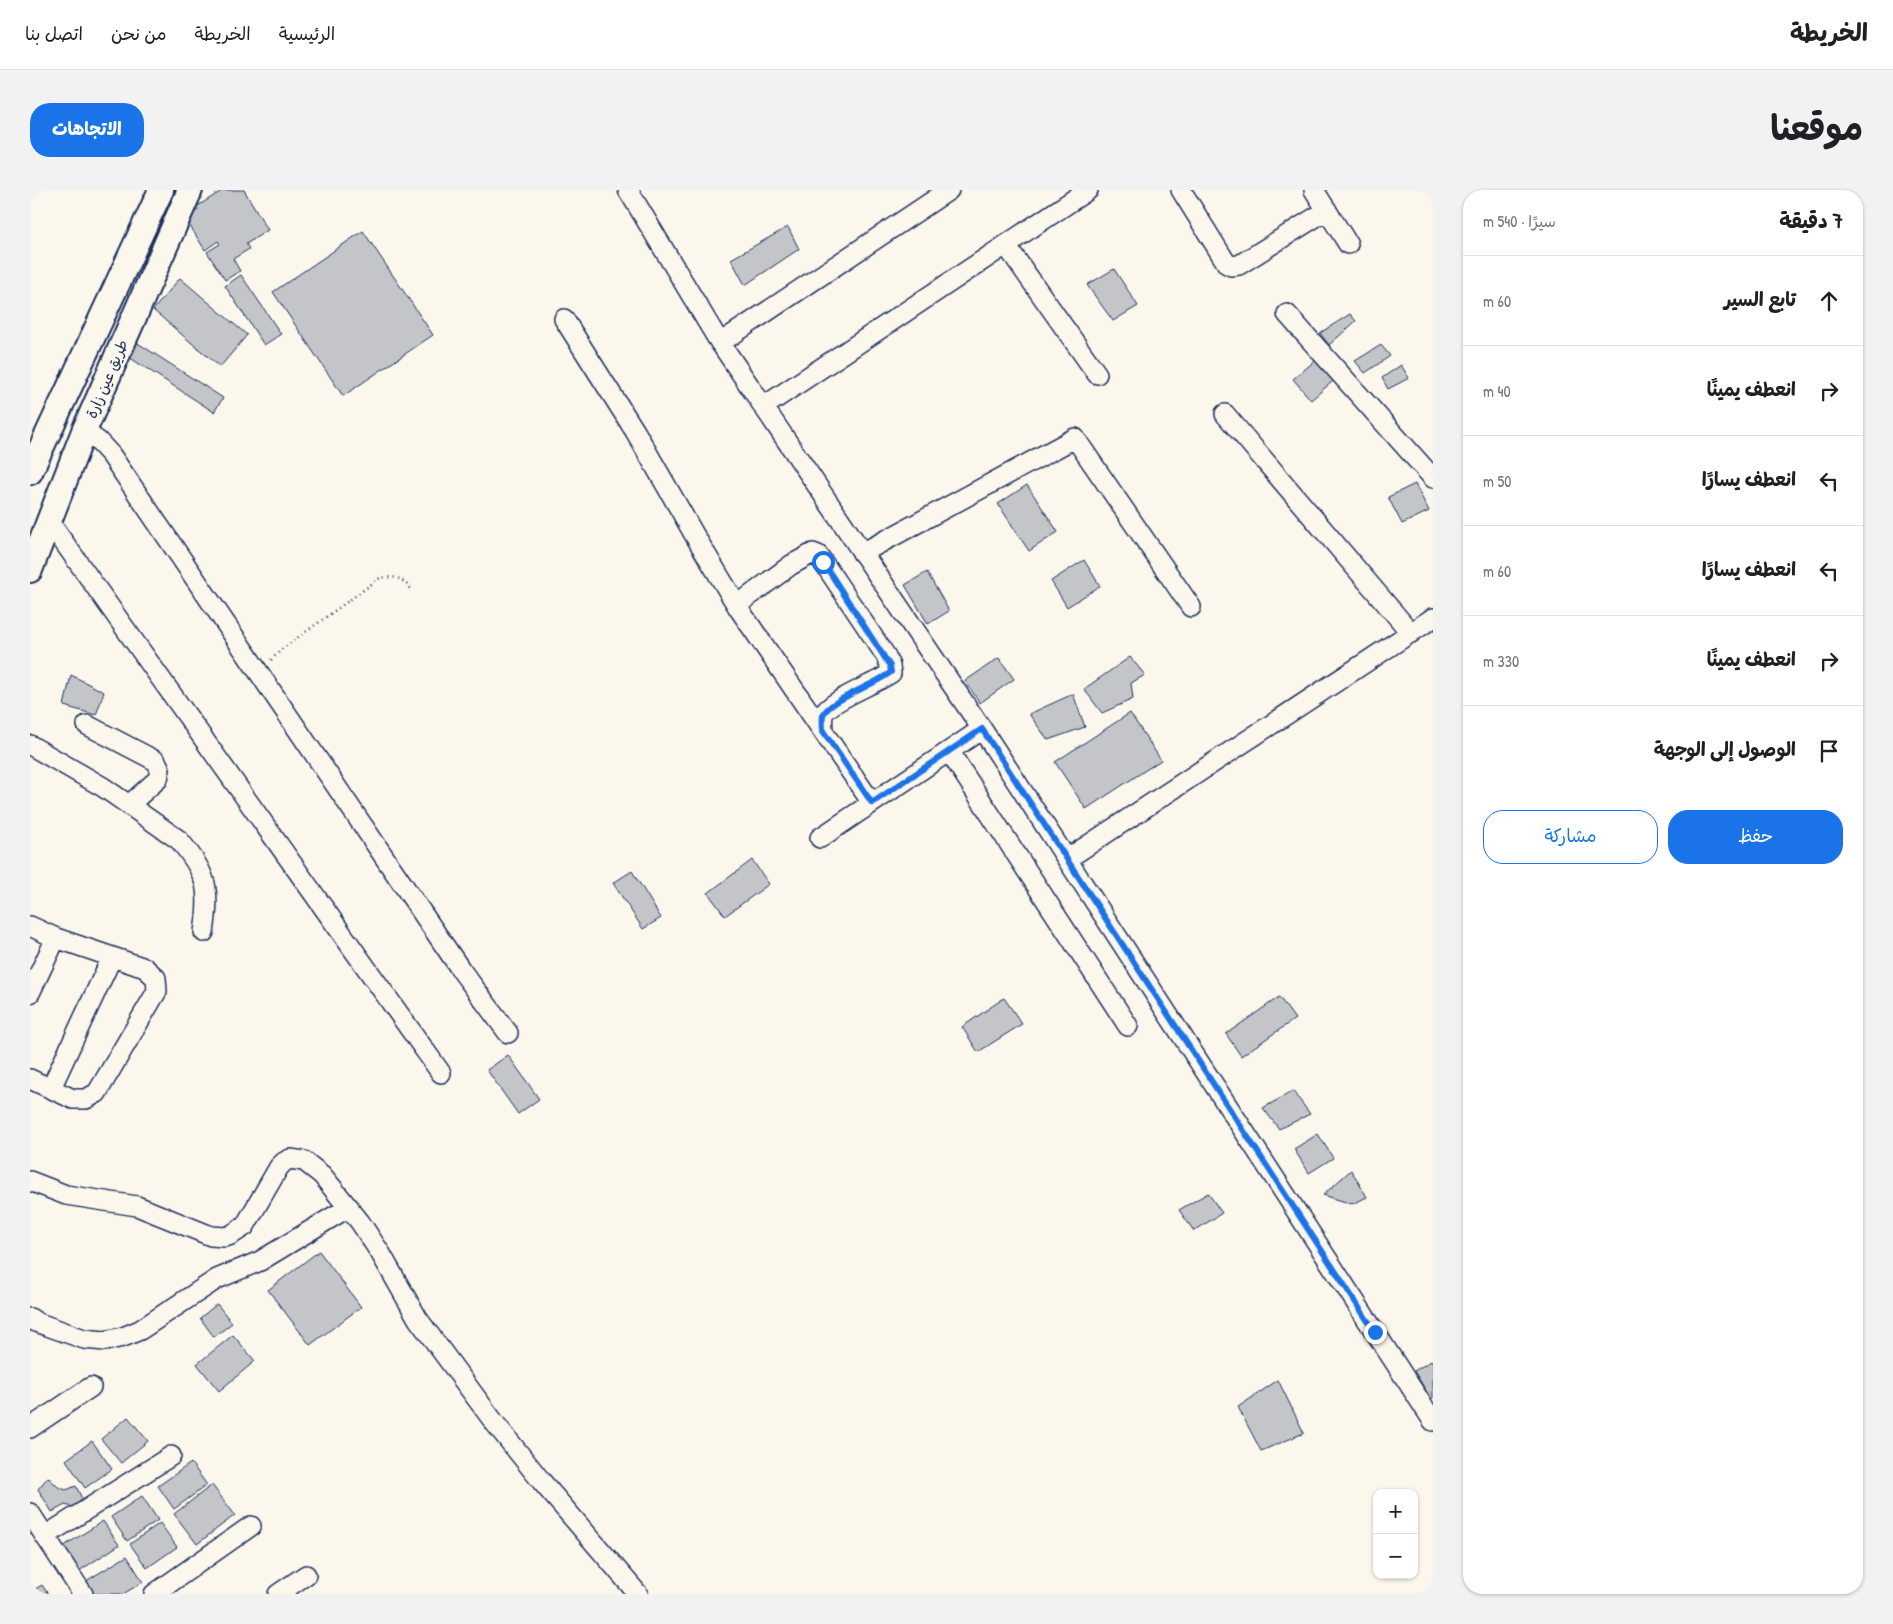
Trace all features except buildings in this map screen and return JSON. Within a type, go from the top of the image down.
[{"type":"main road","name":"طريق عين زارة","points":[[30,472],[161,190]]},
{"type":"main road","name":"طريق عين زارة","points":[[30,570],[84,431],[190,190]]},
{"type":"street","points":[[628,190],[720,343],[982,729],[1433,1421]]},
{"type":"street","points":[[720,343],[949,190]]},
{"type":"street","points":[[763,407],[1088,190]]},
{"type":"street","points":[[1181,190],[1227,264],[1231,266],[1239,265],[1326,210]]},
{"type":"street","points":[[1314,190],[1348,244]]},
{"type":"street","points":[[1006,245],[1097,374]]},
{"type":"street","points":[[1287,314],[1433,478]]},
{"type":"street","points":[[564,319],[635,430],[695,536],[736,603],[872,803]]},
{"type":"street","points":[[1225,414],[1411,633]]},
{"type":"street","points":[[84,431],[98,441],[111,455],[461,970],[508,1034]]},
{"type":"street","points":[[862,552],[1075,438],[1191,607]]},
{"type":"street","points":[[48,520],[441,1073]]},
{"type":"street","points":[[736,603],[744,600],[791,565],[813,553],[818,555],[886,656],[891,672],[884,678],[850,694],[826,710],[822,716],[823,731]]},
{"type":"street","points":[[1067,859],[1433,618]]},
{"type":"street","points":[[87,725],[156,761],[160,769],[158,780],[130,804]]},
{"type":"street","points":[[820,838],[982,729]]},
{"type":"street","points":[[30,745],[130,804],[179,840],[205,878],[208,897],[204,932]]},
{"type":"street","points":[[948,751],[1128,1026]]},
{"type":"street","points":[[30,926],[56,938],[145,968],[156,978],[157,991],[97,1093],[86,1100],[73,1099],[30,1079]]},
{"type":"street","points":[[30,993],[56,938]]},
{"type":"street","points":[[51,1088],[112,956]]},
{"type":"street","points":[[30,1181],[66,1195],[137,1206],[211,1236],[225,1237],[239,1232],[245,1226],[279,1167],[290,1159],[304,1161],[322,1175],[371,1237],[403,1296],[440,1350],[542,1482],[638,1594]]},
{"type":"street","points":[[30,1318],[36,1322],[84,1339],[105,1341],[123,1337],[140,1330],[217,1278],[260,1261],[349,1207]]},
{"type":"street","points":[[30,1428],[91,1387]]},
{"type":"street","points":[[45,1536],[171,1456]]},
{"type":"street","points":[[30,1513],[83,1594]]},
{"type":"street","points":[[154,1594],[251,1526]]},
{"type":"street","points":[[278,1594],[306,1574]]},
{"type":"path","points":[[260,672],[282,649],[380,578],[393,576],[403,580],[412,590]]},
{"type":"route","points":[[823,562],[886,656],[890,666],[891,672],[884,678],[850,694],[826,710],[822,716],[823,731],[872,803],[982,729],[1375,1332]]}]
